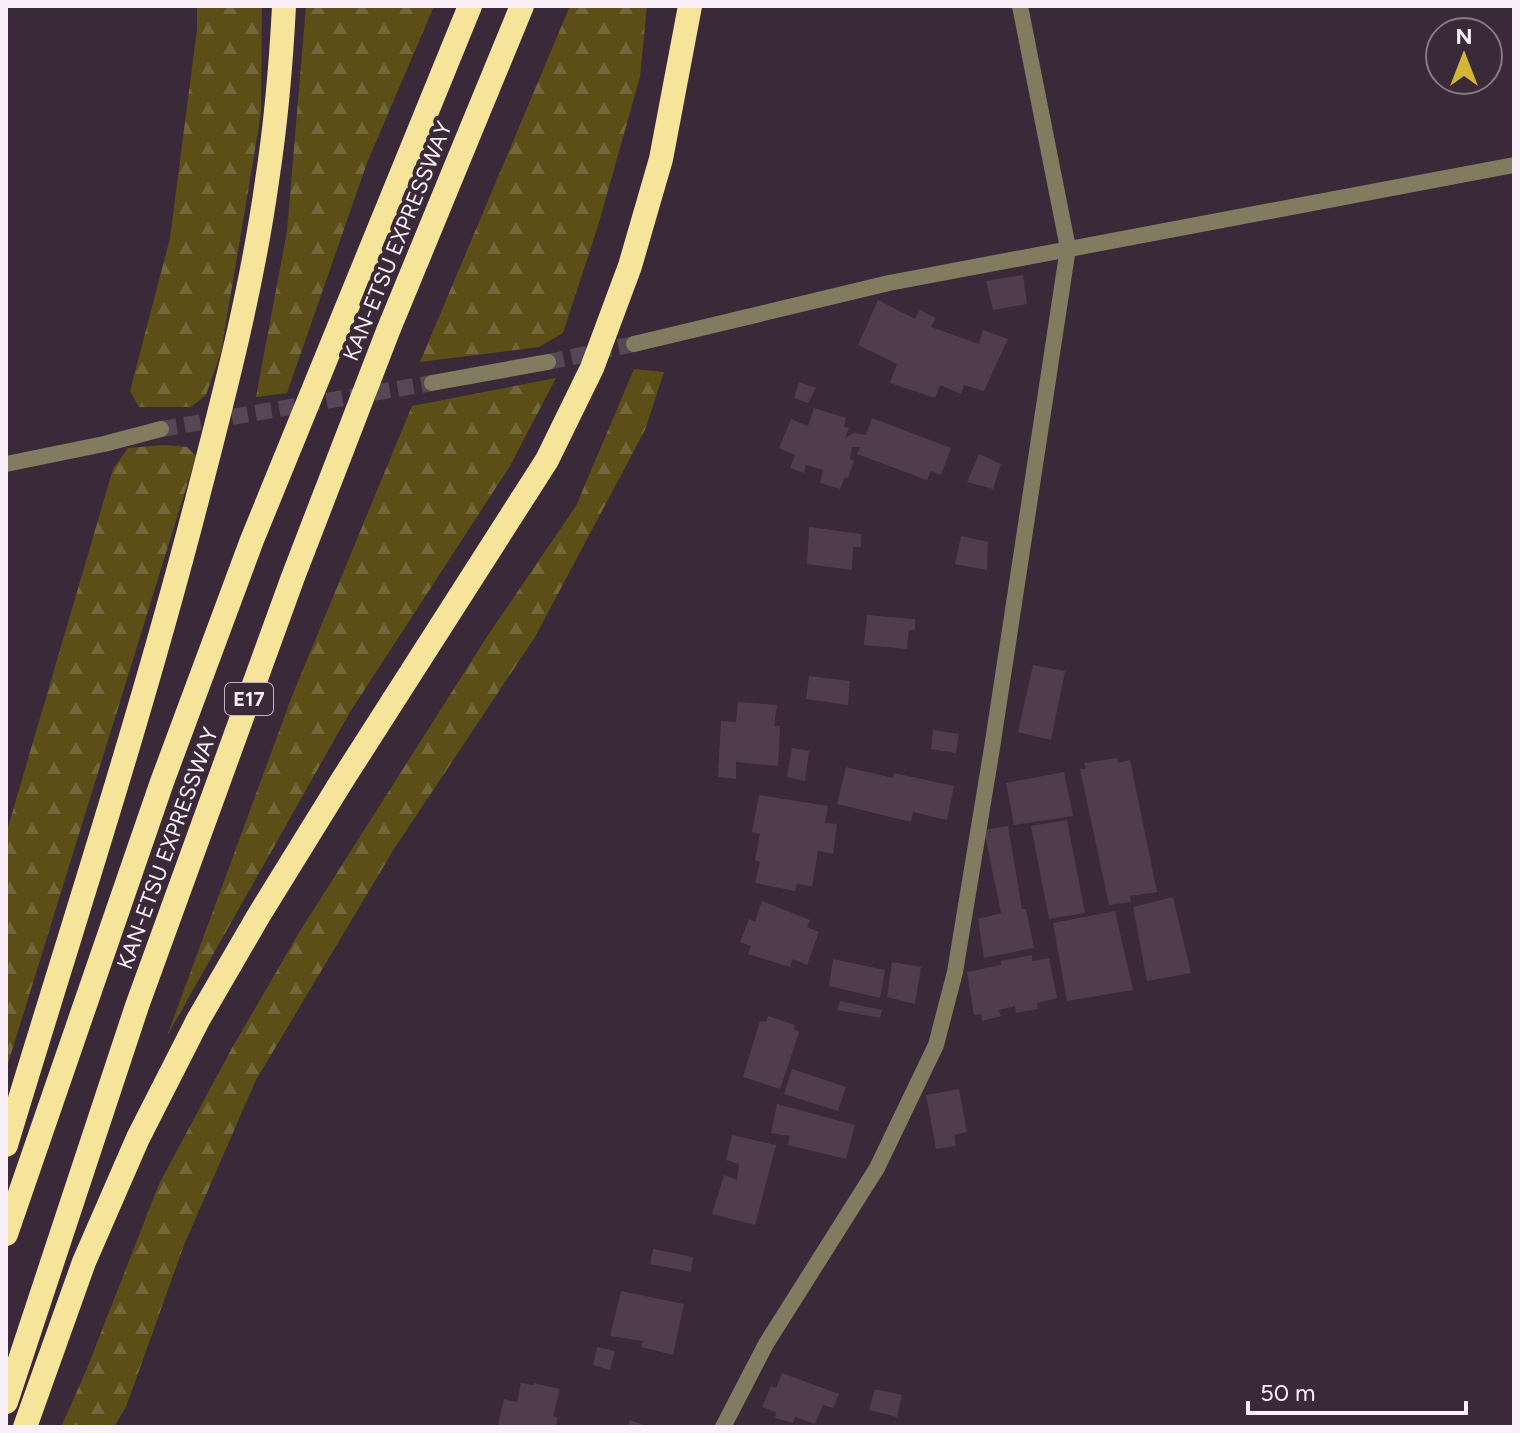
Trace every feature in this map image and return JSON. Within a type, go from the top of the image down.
[{"type":"highway","points":[[6,1145],[120,776],[167,615],[213,436],[246,299],[267,183],[279,85],[284,6]]},
{"type":"highway","name":"KAN-ETSU EXPRESSWAY","points":[[6,1234],[162,782],[252,540],[470,6]]},
{"type":"highway","name":"KAN-ETSU EXPRESSWAY","points":[[6,1402],[137,1006],[293,577],[400,303],[522,6]]},
{"type":"highway","points":[[26,1426],[84,1262],[138,1138],[198,1020],[309,834],[547,460],[592,368],[630,266],[661,159],[690,6]]},
{"type":"street","points":[[723,1427],[766,1344],[877,1168],[936,1045],[955,972],[1068,248],[1020,6]]},
{"type":"street","points":[[634,344],[889,283],[1514,165]]},
{"type":"street","points":[[432,383],[548,362]]},
{"type":"street","points":[[6,464],[161,429]]},
{"type":"green space","points":[[197,6],[262,6],[261,114],[221,352],[206,395],[191,407],[139,407],[130,391],[170,238],[197,29]]},
{"type":"green space","points":[[306,6],[434,6],[367,163],[287,393],[256,397],[287,231]]},
{"type":"green space","points":[[570,6],[647,6],[640,77],[598,226],[563,333],[539,347],[420,362]]},
{"type":"green space","points":[[634,369],[664,372],[645,430],[535,637],[394,849],[256,1080],[184,1245],[126,1407],[114,1427],[61,1427],[159,1184],[232,1048],[300,931],[488,635],[576,506]]},
{"type":"green space","points":[[556,378],[510,466],[350,712],[167,1036],[292,696],[412,406]]},
{"type":"green space","points":[[187,447],[196,456],[6,1070],[6,834],[113,469],[128,448]]},
{"type":"building","points":[[1023,275],[1027,304],[993,310],[986,281]]},
{"type":"building","points":[[878,300],[915,319],[920,310],[936,318],[931,327],[979,344],[983,330],[1008,339],[984,391],[964,385],[961,394],[940,385],[935,398],[890,383],[897,364],[858,345]]},
{"type":"building","points":[[799,382],[816,388],[808,403],[794,398]]},
{"type":"building","points":[[814,408],[846,418],[844,427],[849,428],[845,438],[854,433],[866,435],[872,418],[951,448],[941,475],[931,471],[927,480],[857,454],[860,447],[852,447],[850,459],[854,461],[840,489],[820,483],[823,470],[806,465],[804,473],[790,468],[795,455],[779,448],[791,419],[808,426]]},
{"type":"building","points":[[979,454],[1001,464],[993,489],[967,482]]},
{"type":"building","points":[[809,527],[861,534],[861,547],[853,547],[852,570],[807,564]]},
{"type":"building","points":[[961,536],[988,542],[987,570],[955,564]]},
{"type":"building","points":[[867,615],[915,619],[915,630],[909,630],[907,649],[864,645]]},
{"type":"building","points":[[1033,665],[1065,671],[1051,740],[1018,732]]},
{"type":"building","points":[[809,676],[850,681],[848,705],[806,699]]},
{"type":"building","points":[[738,702],[777,705],[774,726],[780,726],[778,766],[736,762],[736,779],[718,777],[721,721],[736,722]]},
{"type":"building","points":[[933,730],[959,734],[956,753],[931,749]]},
{"type":"building","points":[[792,748],[809,751],[805,781],[787,777]]},
{"type":"building","points":[[1117,758],[1118,763],[1130,760],[1157,892],[1130,896],[1131,902],[1109,905],[1080,769],[1086,769],[1084,763]]},
{"type":"building","points":[[846,767],[893,778],[894,773],[954,786],[947,820],[913,812],[911,822],[837,804]]},
{"type":"building","points":[[1064,772],[1073,816],[1014,825],[1006,783]]},
{"type":"building","points":[[759,795],[828,806],[825,823],[837,824],[833,854],[818,851],[812,886],[797,884],[795,891],[755,883],[760,862],[755,860],[760,834],[752,832]]},
{"type":"building","points":[[1067,820],[1085,913],[1049,919],[1031,826]]},
{"type":"building","points":[[1008,826],[1022,909],[1026,909],[1034,948],[984,958],[978,919],[1001,913],[984,830]]},
{"type":"building","points":[[1173,897],[1191,973],[1147,981],[1133,907]]},
{"type":"building","points":[[762,901],[810,920],[807,927],[819,932],[807,965],[793,959],[790,967],[748,954],[751,946],[740,942],[749,919],[755,922]]},
{"type":"building","points":[[1115,911],[1133,990],[1067,1001],[1053,923]]},
{"type":"building","points":[[1032,955],[1032,961],[1049,958],[1057,998],[1037,1003],[1038,1009],[1016,1013],[1015,1006],[999,1010],[1001,1016],[982,1021],[981,1014],[974,1015],[967,972]]},
{"type":"building","points":[[833,959],[885,970],[880,998],[829,986]]},
{"type":"building","points":[[892,962],[921,967],[915,1004],[887,997]]},
{"type":"building","points":[[840,1001],[882,1010],[880,1018],[837,1010]]},
{"type":"building","points":[[768,1016],[795,1025],[794,1029],[799,1032],[780,1089],[743,1077],[760,1021],[766,1022]]},
{"type":"building","points":[[792,1069],[846,1087],[838,1111],[784,1094]]},
{"type":"building","points":[[959,1089],[967,1132],[954,1135],[956,1146],[936,1149],[926,1095]]},
{"type":"building","points":[[777,1104],[855,1125],[846,1159],[788,1145],[790,1136],[771,1133]]},
{"type":"building","points":[[732,1135],[776,1145],[755,1225],[712,1214],[724,1175],[737,1180],[739,1164],[726,1160]]},
{"type":"building","points":[[653,1249],[693,1257],[691,1272],[650,1264]]},
{"type":"building","points":[[621,1291],[684,1304],[673,1355],[641,1347],[643,1341],[610,1336]]},
{"type":"building","points":[[597,1347],[615,1351],[610,1370],[593,1365]]},
{"type":"building","points":[[782,1373],[839,1394],[833,1408],[823,1405],[815,1424],[795,1417],[793,1423],[775,1418],[776,1412],[762,1407],[771,1386],[776,1388]]},
{"type":"building","points":[[521,1383],[560,1389],[553,1416],[558,1418],[555,1427],[498,1425],[504,1399],[517,1402]]},
{"type":"building","points":[[875,1389],[902,1395],[897,1417],[869,1410]]},
{"type":"building","points":[[630,1420],[647,1426],[647,1427],[628,1427]]},
{"type":"tunnel","points":[[548,362],[634,344]]},
{"type":"tunnel","points":[[161,429],[432,383]]}]
